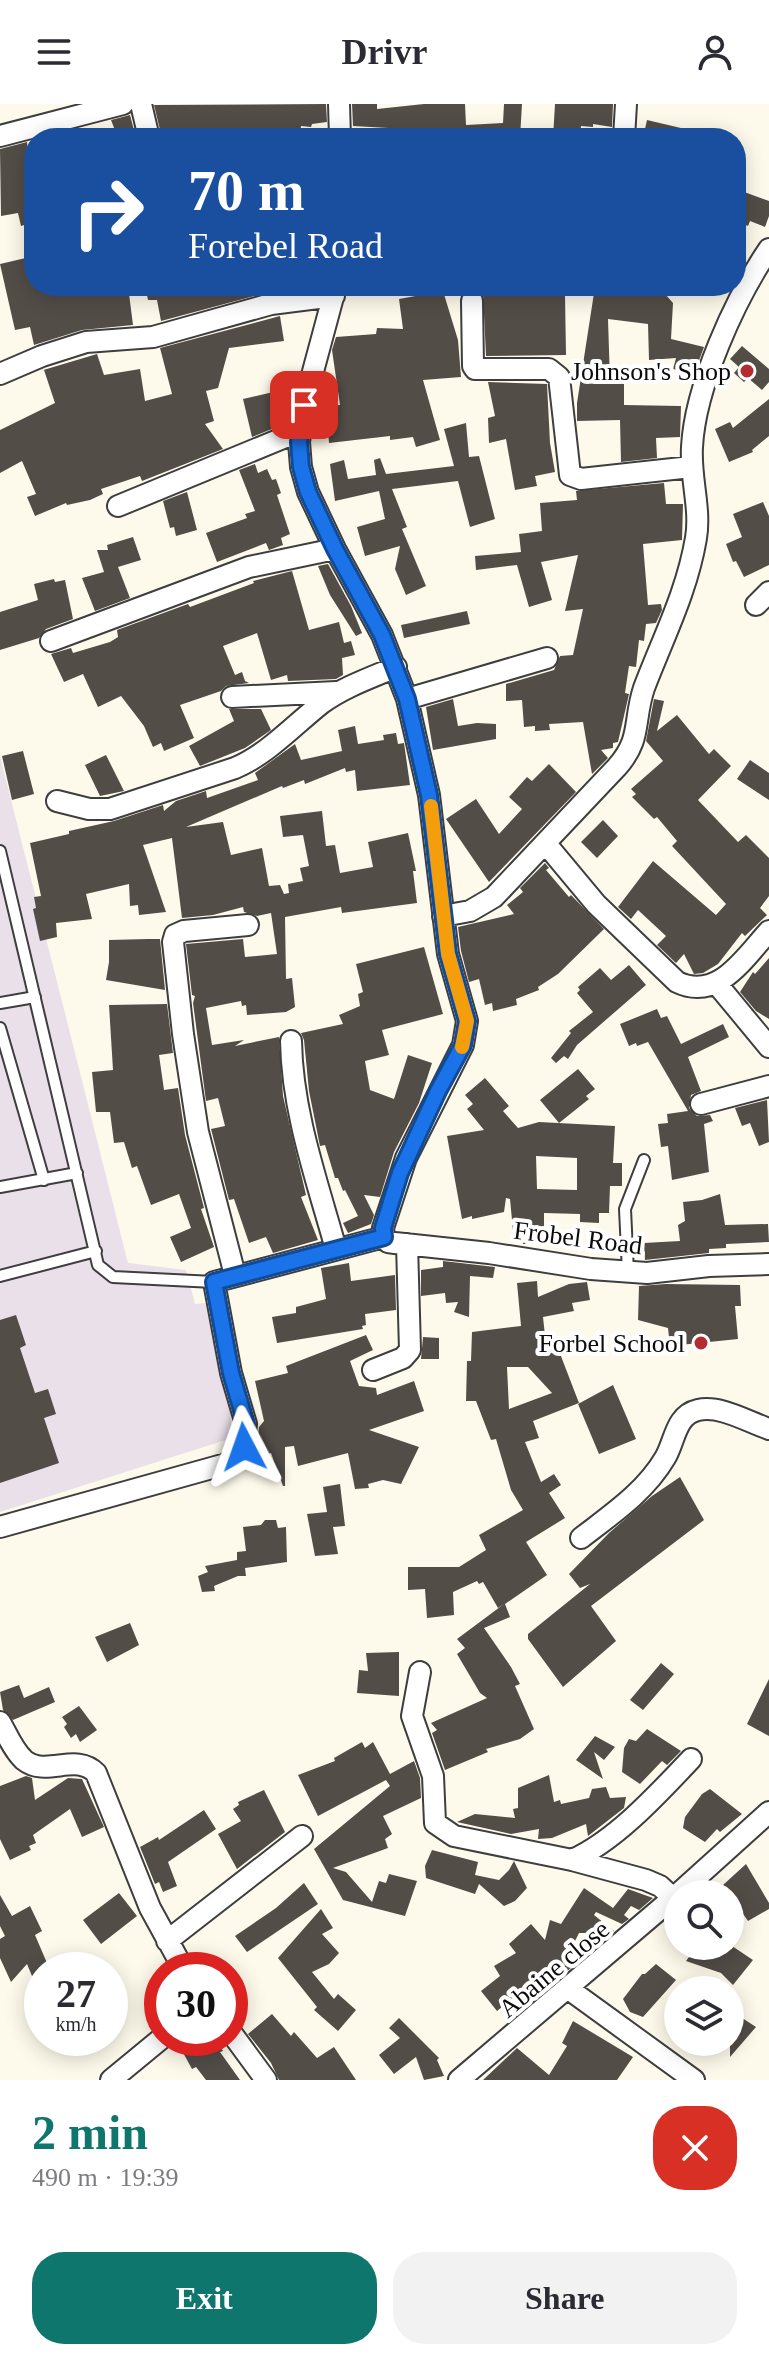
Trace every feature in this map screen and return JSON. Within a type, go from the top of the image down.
[{"type":"street","points":[[31,128],[123,104]]},
{"type":"street","points":[[141,104],[147,128]]},
{"type":"street","points":[[339,104],[340,128]]},
{"type":"street","points":[[625,128],[626,104]]},
{"type":"street","points":[[0,136],[24,130]]},
{"type":"street","points":[[746,287],[769,249]]},
{"type":"street","points":[[0,374],[86,342],[153,337],[310,296]]},
{"type":"street","points":[[0,1527],[226,1464],[239,1454],[244,1447],[246,1424],[231,1373],[214,1282],[384,1237],[383,1228],[406,1158],[465,1036],[465,1008],[448,954],[429,795],[407,699],[396,667],[365,601],[335,549],[308,492],[301,467],[300,431],[304,405],[334,296]]},
{"type":"street","points":[[443,916],[470,911],[487,903],[546,844],[633,746],[642,694],[680,602],[694,553],[698,514],[691,467],[694,428],[714,361],[741,296]]},
{"type":"street","points":[[472,301],[475,369],[549,369],[559,377],[570,475],[581,479],[691,467]]},
{"type":"street","points":[[118,506],[300,431]]},
{"type":"street","points":[[51,641],[249,567],[335,549]]},
{"type":"street","points":[[407,699],[547,658]]},
{"type":"street","points":[[57,801],[89,809],[110,809],[235,768],[252,759],[339,692],[396,667]]},
{"type":"street","points":[[232,697],[339,692]]},
{"type":"street","points":[[546,844],[596,904],[677,982],[690,988],[716,983],[728,977],[769,931]]},
{"type":"street","points":[[235,1275],[198,1132],[173,942],[175,935],[184,931],[248,925]]},
{"type":"street","points":[[716,983],[769,1047]]},
{"type":"street","points":[[291,1041],[296,1094],[336,1249]]},
{"type":"street","points":[[701,1104],[769,1086]]},
{"type":"street","name":"Frobel Road","points":[[384,1237],[388,1242],[628,1272],[769,1264]]},
{"type":"street","points":[[373,1370],[403,1358],[410,1350],[407,1244]]},
{"type":"street","points":[[581,1538],[646,1486],[667,1455],[674,1432],[687,1415],[697,1410],[712,1410],[769,1429]]},
{"type":"street","points":[[420,1672],[412,1716],[433,1776],[435,1823],[454,1836],[572,1860],[646,1880],[664,1888]]},
{"type":"street","points":[[0,1722],[19,1754],[32,1765],[78,1764],[96,1773],[150,1908],[173,1952]]},
{"type":"street","points":[[572,1860],[615,1832],[691,1759]]},
{"type":"street","name":"Abaine close","points":[[694,1880],[769,1812]]},
{"type":"street","points":[[167,1941],[302,1836]]},
{"type":"street","points":[[460,2080],[664,1906]]},
{"type":"street","name":"Abaine close","points":[[460,2080],[570,1990],[664,1907]]},
{"type":"street","points":[[570,1990],[694,2080]]},
{"type":"street","points":[[111,2080],[144,2053]]},
{"type":"street","points":[[248,2056],[266,2080]]},
{"type":"lane","points":[[0,851],[98,1265],[113,1277],[214,1282]]},
{"type":"lane","points":[[0,1003],[35,997]]},
{"type":"lane","points":[[0,1028],[44,1180]]},
{"type":"lane","points":[[628,1272],[625,1209],[644,1160]]},
{"type":"lane","points":[[0,1187],[77,1173]]},
{"type":"lane","points":[[0,1276],[96,1251]]},
{"type":"shaded area","points":[[0,756],[128,1263],[186,1270],[195,1304],[216,1302],[228,1381],[232,1438],[0,1512]]},
{"type":"building","points":[[326,104],[327,122],[301,128],[160,128],[154,105]]},
{"type":"building","points":[[352,104],[377,104],[377,109],[465,104],[466,125],[503,123],[504,104],[522,104],[521,128],[353,126]]},
{"type":"building","points":[[555,104],[613,104],[612,127],[593,124],[593,127],[554,128]]},
{"type":"building","points":[[130,115],[133,128],[114,128],[111,120]]},
{"type":"building","points":[[647,120],[681,128],[645,128]]},
{"type":"building","points":[[24,143],[24,225],[21,226],[18,213],[1,216],[0,149]]},
{"type":"building","points":[[746,193],[769,201],[765,227],[750,221],[748,226]]},
{"type":"building","points":[[24,258],[24,296],[129,296],[133,325],[82,330],[34,345],[30,327],[15,330],[0,264]]},
{"type":"building","points":[[147,296],[255,296],[161,321],[157,300],[148,300]]},
{"type":"building","points":[[445,296],[458,340],[461,377],[423,380],[440,440],[416,447],[413,437],[390,440],[390,436],[329,443],[326,406],[340,405],[332,350],[336,337],[376,334],[377,328],[403,329],[399,299]]},
{"type":"building","points":[[483,296],[565,296],[566,355],[486,356]]},
{"type":"building","points":[[594,296],[667,296],[673,303],[671,339],[704,347],[694,374],[673,369],[676,358],[649,360],[648,324],[608,319],[610,381],[624,380],[624,405],[681,406],[680,437],[656,438],[657,458],[621,462],[620,420],[577,421]]},
{"type":"building","points":[[280,316],[284,341],[229,348],[218,388],[206,391],[214,421],[205,424],[223,449],[142,481],[140,476],[101,489],[103,494],[90,500],[66,503],[35,516],[27,497],[36,494],[22,461],[0,473],[0,430],[55,403],[44,370],[40,371],[97,354],[104,375],[140,369],[145,401],[172,394],[160,348]]},
{"type":"building","points":[[742,346],[769,369],[769,382],[762,390],[748,378],[744,382],[734,373],[739,367],[730,359]]},
{"type":"building","points":[[488,382],[547,384],[555,472],[535,476],[537,486],[515,490],[506,439],[489,443],[488,418],[495,416]]},
{"type":"building","points":[[295,387],[291,403],[287,403],[289,422],[252,437],[243,399]]},
{"type":"building","points":[[769,399],[769,436],[753,452],[729,462],[715,429],[730,422],[733,428]]},
{"type":"building","points":[[466,423],[469,457],[479,456],[495,519],[470,527],[458,481],[392,489],[407,527],[402,529],[426,586],[406,595],[395,569],[400,546],[365,556],[357,527],[385,519],[379,491],[335,501],[330,464],[344,460],[348,479],[376,475],[374,460],[380,458],[386,474],[454,466],[444,429]]},
{"type":"building","points":[[255,464],[258,473],[267,469],[272,480],[276,479],[281,493],[277,495],[290,534],[281,538],[283,545],[269,550],[266,543],[217,562],[206,533],[247,518],[245,514],[255,511],[239,470]]},
{"type":"building","points":[[664,483],[666,504],[683,504],[682,540],[643,544],[648,605],[661,604],[662,610],[656,623],[646,624],[644,641],[639,640],[636,667],[629,666],[625,693],[629,694],[618,742],[613,743],[613,748],[601,750],[608,758],[592,774],[583,722],[549,724],[550,730],[535,731],[535,726],[524,727],[522,700],[506,701],[506,684],[554,670],[560,656],[573,655],[583,609],[565,611],[578,555],[541,562],[552,600],[529,607],[517,565],[476,570],[475,556],[521,552],[519,534],[542,531],[540,503],[577,500],[576,491]]},
{"type":"building","points":[[187,492],[197,530],[176,536],[174,527],[170,528],[163,501]]},
{"type":"building","points":[[763,502],[769,516],[769,565],[744,577],[736,561],[733,562],[726,544],[742,537],[733,514]]},
{"type":"building","points":[[133,537],[141,560],[118,567],[130,598],[95,611],[82,578],[104,572],[97,550],[108,550],[107,545]]},
{"type":"building","points":[[328,564],[362,633],[356,636],[330,595],[318,566]]},
{"type":"building","points":[[292,571],[309,630],[339,622],[344,643],[351,641],[355,655],[342,658],[343,675],[336,679],[288,681],[287,675],[271,680],[257,633],[223,646],[235,675],[242,672],[249,683],[226,686],[221,691],[180,705],[194,738],[164,751],[161,743],[153,747],[144,726],[121,696],[98,707],[83,674],[64,682],[51,654],[71,648],[73,653],[110,642],[118,637],[117,630],[188,604],[190,607],[253,581]]},
{"type":"building","points":[[54,579],[55,582],[65,580],[73,619],[46,629],[39,638],[0,650],[0,612],[38,600],[34,584]]},
{"type":"building","points":[[467,611],[470,624],[404,638],[401,625]]},
{"type":"building","points":[[453,699],[458,726],[496,724],[496,739],[433,750],[426,707]]},
{"type":"building","points":[[654,699],[664,701],[657,731],[677,715],[709,754],[714,749],[731,766],[698,800],[738,842],[746,835],[769,858],[769,896],[760,908],[767,915],[745,936],[742,933],[718,964],[703,973],[694,974],[684,954],[676,963],[657,945],[666,936],[638,910],[631,919],[618,907],[653,861],[716,915],[726,904],[672,846],[677,841],[657,817],[654,819],[632,797],[636,794],[631,789],[663,761],[646,741]]},
{"type":"building","points":[[229,709],[261,709],[271,730],[245,748],[200,766],[189,746],[234,721]]},
{"type":"building","points":[[355,726],[358,744],[384,740],[383,735],[396,733],[398,744],[404,743],[410,785],[357,791],[355,770],[346,772],[345,768],[305,784],[304,780],[282,786],[186,827],[223,822],[231,855],[262,848],[269,886],[280,885],[284,894],[289,893],[288,884],[303,881],[300,868],[309,866],[303,835],[283,837],[280,816],[322,811],[326,846],[335,845],[340,873],[373,867],[368,842],[408,833],[416,871],[413,871],[417,903],[342,913],[341,907],[285,917],[286,979],[292,978],[295,1007],[286,1012],[247,1015],[246,1005],[242,1006],[241,1001],[206,1008],[212,1045],[244,1040],[235,1046],[279,1037],[283,1096],[306,1195],[301,1197],[318,1240],[273,1253],[266,1237],[249,1243],[234,1199],[229,1200],[211,1129],[225,1126],[218,1098],[206,1101],[186,944],[243,939],[245,957],[277,954],[271,913],[257,916],[244,912],[243,907],[213,915],[182,918],[172,838],[143,845],[166,912],[139,915],[138,905],[130,906],[129,884],[86,894],[92,919],[56,923],[57,937],[40,941],[33,909],[36,908],[34,897],[41,896],[30,843],[163,805],[164,811],[176,801],[206,791],[207,798],[258,780],[255,773],[295,744],[301,760],[342,751],[338,730]]},
{"type":"building","points":[[23,751],[34,794],[12,800],[2,756]]},
{"type":"building","points":[[106,755],[124,791],[100,796],[85,765]]},
{"type":"building","points":[[750,760],[769,773],[769,800],[737,779]]},
{"type":"building","points":[[549,764],[576,792],[489,882],[446,819],[476,799],[499,834],[522,809],[509,797],[527,777],[532,781]]},
{"type":"building","points":[[603,820],[618,836],[597,858],[581,842]]},
{"type":"building","points":[[545,863],[549,868],[546,870],[569,897],[571,895],[604,929],[558,974],[538,987],[539,990],[516,999],[517,1005],[493,1011],[492,1003],[485,1005],[479,979],[469,982],[458,927],[514,914],[507,905],[523,892],[520,888]]},
{"type":"building","points":[[160,939],[165,990],[106,980],[109,940]]},
{"type":"building","points":[[424,947],[443,1014],[382,1030],[389,1055],[365,1061],[370,1090],[394,1099],[408,1055],[432,1063],[419,1103],[394,1152],[380,1197],[364,1195],[374,1215],[371,1224],[348,1233],[343,1223],[358,1216],[338,1178],[335,1178],[325,1145],[320,1146],[301,1033],[343,1024],[339,1015],[360,1006],[358,994],[363,992],[356,964]]},
{"type":"building","points":[[769,958],[769,1019],[756,1011],[740,992],[753,972],[755,974]]},
{"type":"building","points":[[629,965],[646,985],[577,1045],[568,1059],[564,1056],[556,1063],[551,1058],[571,1033],[569,1031],[593,1012],[577,993],[580,990],[578,987],[600,968],[611,980]]},
{"type":"building","points":[[167,1004],[173,1053],[159,1055],[164,1090],[178,1088],[185,1135],[204,1208],[201,1209],[214,1247],[181,1262],[170,1237],[191,1228],[179,1194],[151,1205],[137,1166],[132,1168],[124,1142],[114,1143],[110,1112],[96,1112],[92,1072],[113,1070],[109,1005]]},
{"type":"building","points":[[657,1009],[661,1018],[667,1016],[681,1044],[723,1024],[729,1037],[688,1057],[701,1091],[691,1095],[689,1108],[697,1116],[710,1115],[713,1121],[704,1124],[709,1172],[672,1180],[668,1146],[661,1147],[658,1124],[668,1123],[667,1114],[688,1111],[648,1042],[629,1046],[620,1024]]},
{"type":"building","points":[[578,1069],[595,1089],[586,1096],[589,1099],[559,1123],[540,1100]]},
{"type":"building","points":[[485,1078],[509,1106],[503,1111],[518,1128],[539,1122],[615,1126],[613,1163],[622,1163],[622,1186],[610,1186],[609,1213],[599,1213],[599,1223],[580,1222],[580,1214],[544,1213],[544,1244],[514,1241],[510,1199],[506,1198],[504,1212],[462,1219],[447,1136],[484,1130],[467,1109],[473,1104],[465,1095]],"holes":[[[536,1156],[577,1158],[577,1190],[537,1189]]]},
{"type":"building","points":[[767,1100],[769,1142],[759,1146],[750,1123],[742,1126],[735,1108]]},
{"type":"building","points":[[720,1194],[725,1225],[768,1224],[769,1242],[726,1244],[726,1248],[709,1249],[709,1253],[645,1260],[644,1243],[680,1241],[678,1225],[685,1221],[683,1202]]},
{"type":"building","points":[[443,1261],[495,1267],[493,1278],[470,1276],[469,1317],[454,1312],[458,1302],[446,1303],[445,1293],[421,1296],[421,1270],[443,1267]]},
{"type":"building","points":[[349,1263],[351,1281],[395,1275],[396,1310],[365,1314],[366,1325],[362,1326],[363,1329],[277,1343],[272,1317],[296,1313],[296,1307],[326,1299],[321,1268]]},
{"type":"building","points":[[537,1281],[538,1297],[569,1284],[587,1282],[590,1300],[572,1303],[574,1311],[543,1317],[547,1354],[559,1351],[579,1403],[533,1421],[539,1438],[525,1442],[541,1482],[554,1474],[561,1485],[549,1493],[565,1518],[526,1542],[547,1575],[505,1604],[510,1617],[484,1628],[520,1684],[515,1686],[534,1729],[520,1739],[486,1749],[488,1752],[445,1770],[432,1733],[437,1730],[431,1723],[487,1698],[480,1693],[457,1654],[465,1648],[457,1639],[504,1604],[498,1608],[483,1582],[479,1584],[477,1581],[453,1592],[454,1615],[427,1618],[425,1589],[408,1590],[408,1567],[459,1567],[486,1550],[479,1535],[523,1510],[511,1490],[496,1439],[491,1440],[476,1401],[466,1401],[467,1361],[471,1361],[472,1332],[521,1326],[517,1283]],"holes":[[[507,1367],[528,1367],[552,1393],[509,1409]]]},
{"type":"building","points":[[740,1285],[741,1306],[735,1306],[738,1339],[670,1346],[668,1328],[638,1320],[639,1286]]},
{"type":"building","points":[[16,1315],[26,1345],[20,1348],[35,1393],[48,1389],[56,1414],[44,1418],[59,1463],[0,1483],[0,1320]]},
{"type":"building","points":[[366,1335],[373,1350],[350,1361],[359,1386],[376,1388],[377,1395],[414,1381],[424,1411],[369,1430],[419,1447],[401,1484],[383,1480],[368,1484],[369,1488],[355,1489],[348,1453],[298,1466],[294,1446],[285,1447],[283,1486],[271,1453],[264,1455],[257,1443],[259,1427],[264,1421],[255,1381],[288,1373],[286,1366]]},
{"type":"building","points":[[423,1337],[439,1338],[439,1359],[421,1359]]},
{"type":"building","points":[[613,1385],[636,1439],[599,1454],[578,1404]]},
{"type":"building","points":[[680,1477],[704,1520],[591,1606],[616,1641],[563,1687],[528,1639],[528,1634],[590,1584],[580,1588],[569,1574],[609,1533],[652,1496]]},
{"type":"building","points":[[340,1484],[345,1526],[333,1527],[338,1554],[315,1556],[307,1514],[327,1512],[323,1487]]},
{"type":"building","points":[[265,1520],[276,1520],[278,1528],[286,1527],[287,1562],[245,1568],[246,1576],[214,1586],[215,1591],[202,1592],[198,1576],[208,1572],[205,1566],[237,1560],[237,1552],[246,1551],[243,1527],[261,1525]]},
{"type":"building","points":[[130,1623],[139,1645],[107,1662],[95,1637]]},
{"type":"building","points":[[399,1652],[399,1696],[357,1693],[359,1670],[368,1671],[366,1653]]},
{"type":"building","points":[[661,1663],[674,1674],[643,1710],[630,1700]]},
{"type":"building","points":[[769,1679],[769,1736],[747,1724]]},
{"type":"building","points":[[19,1685],[24,1698],[49,1687],[55,1702],[13,1720],[3,1710],[0,1692]]},
{"type":"building","points":[[79,1706],[97,1730],[80,1742],[76,1734],[71,1738],[62,1717]]},
{"type":"building","points":[[647,1729],[681,1751],[667,1765],[662,1761],[640,1784],[622,1772],[624,1748],[629,1739],[636,1741]]},
{"type":"building","points":[[595,1736],[615,1747],[604,1760],[594,1752],[603,1779],[576,1760]]},
{"type":"building","points":[[362,1742],[365,1748],[373,1742],[390,1774],[414,1761],[420,1778],[421,1798],[383,1816],[392,1834],[385,1839],[388,1848],[333,1868],[346,1872],[372,1902],[379,1881],[386,1883],[389,1874],[417,1881],[405,1916],[343,1900],[314,1849],[390,1786],[386,1780],[318,1816],[298,1775],[335,1761],[334,1758]]},
{"type":"building","points":[[549,1775],[554,1802],[560,1800],[561,1804],[589,1798],[592,1789],[606,1787],[610,1798],[626,1797],[624,1808],[588,1836],[586,1824],[552,1838],[538,1839],[539,1829],[511,1834],[457,1822],[475,1814],[515,1818],[513,1809],[518,1808],[518,1788]]},
{"type":"building","points":[[26,1776],[32,1778],[35,1800],[68,1778],[82,1779],[104,1827],[82,1837],[70,1809],[33,1835],[36,1843],[29,1846],[31,1850],[10,1860],[0,1839],[0,1786]]},
{"type":"building","points":[[710,1789],[742,1814],[720,1832],[717,1829],[705,1842],[683,1828],[685,1817],[702,1794]]},
{"type":"building","points":[[264,1790],[285,1832],[237,1869],[218,1834],[241,1821],[233,1809],[239,1805],[238,1802]]},
{"type":"building","points":[[204,1810],[216,1829],[168,1862],[177,1886],[163,1892],[159,1882],[155,1884],[140,1847],[158,1837],[159,1840]]},
{"type":"building","points":[[432,1850],[478,1862],[475,1875],[499,1880],[514,1861],[527,1888],[515,1901],[504,1906],[479,1884],[475,1894],[426,1878],[425,1866]]},
{"type":"building","points":[[746,1864],[769,1903],[769,1909],[748,1921],[744,1915],[744,1880],[728,1880]]},
{"type":"building","points":[[304,1883],[318,1904],[247,1952],[235,1936],[276,1908]]},
{"type":"building","points":[[584,1888],[613,1908],[628,1889],[653,1898],[639,1910],[631,1906],[624,1915],[629,1919],[622,1924],[596,1912],[594,1915],[614,1931],[579,1933],[566,1959],[572,1967],[531,2002],[521,1991],[497,2011],[481,1991],[500,1976],[494,1966],[516,1953],[509,1944],[531,1924],[545,1940],[550,1920],[561,1924]]},
{"type":"building","points":[[119,1893],[137,1916],[101,1944],[83,1920]]},
{"type":"building","points":[[0,1895],[12,1916],[30,1906],[42,1931],[35,1935],[42,1952],[24,1952],[24,1967],[11,1982],[0,1958],[0,1939],[5,1936],[0,1926]]},
{"type":"building","points":[[321,1909],[333,1928],[322,1934],[339,1953],[329,1964],[312,1972],[334,1999],[338,1994],[356,2010],[338,2031],[314,2010],[317,2007],[278,1958]]},
{"type":"building","points":[[744,1954],[753,1960],[740,1976],[724,1976],[686,1961],[744,1960]]},
{"type":"building","points":[[656,1964],[671,1976],[664,1976],[664,1993],[643,2017],[630,2012],[623,1999]]},
{"type":"building","points":[[272,2014],[291,2036],[294,2032],[317,2058],[334,2047],[356,2080],[279,2080],[271,2063],[248,2034]]},
{"type":"building","points":[[399,2018],[439,2058],[437,2060],[444,2076],[424,2080],[416,2057],[394,2074],[379,2055],[400,2038],[389,2028]]},
{"type":"building","points":[[744,2019],[756,2027],[744,2041]]},
{"type":"building","points":[[573,2021],[633,2057],[617,2080],[483,2080],[517,2048],[549,2075],[567,2046],[562,2043]]},
{"type":"building","points":[[185,2056],[223,2056],[240,2080],[206,2080],[196,2067],[192,2069]]},
{"type":"slow traffic","points":[[431,806],[448,954],[467,1021],[462,1047]]},
{"type":"place","name":"Johnson's Shop","points":[[747,371]]},
{"type":"place","name":"Forbel School","points":[[701,1343]]},
{"type":"route","points":[[244,1447],[246,1424],[231,1373],[214,1282],[384,1237],[382,1232],[400,1173],[463,1045],[467,1021],[448,954],[429,795],[407,699],[382,635],[308,492],[301,467],[299,442],[304,405]]}]
